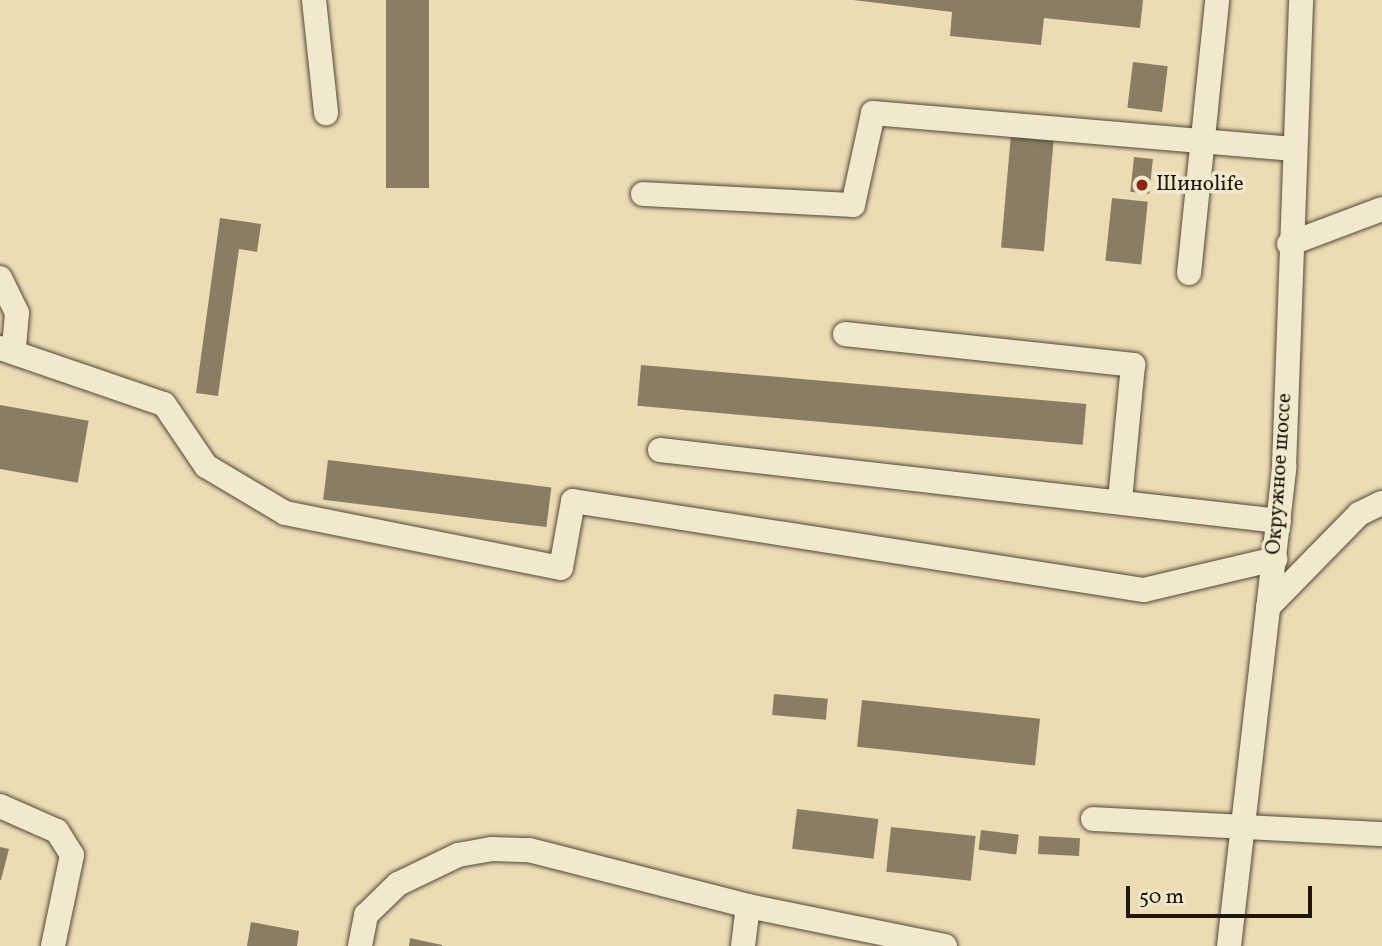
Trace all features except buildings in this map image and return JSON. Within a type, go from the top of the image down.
[{"type":"street","points":[[314,0],[326,113]]},
{"type":"street","points":[[1189,273],[1205,141],[1217,0]]},
{"type":"street","name":"Окружное шоссе","points":[[1229,946],[1238,826],[1279,521],[1301,0]]},
{"type":"street","points":[[643,194],[853,205],[873,113],[1293,149]]},
{"type":"street","points":[[1289,244],[1382,209]]},
{"type":"street","points":[[0,278],[17,313],[7,350],[164,404],[206,466],[285,513],[561,568],[573,501],[1144,590],[1275,559]]},
{"type":"street","points":[[845,334],[1133,365],[1120,501]]},
{"type":"street","points":[[660,450],[1279,521]]},
{"type":"street","points":[[1268,607],[1359,514],[1382,503]]},
{"type":"street","points":[[0,806],[57,831],[72,855],[53,946]]},
{"type":"street","points":[[1093,819],[1382,834]]},
{"type":"street","points":[[360,946],[366,915],[425,868],[492,849],[529,850],[748,906],[945,946]]},
{"type":"street","points":[[743,946],[748,906]]},
{"type":"place","name":"Шиноlife","points":[[1142,185]]}]
